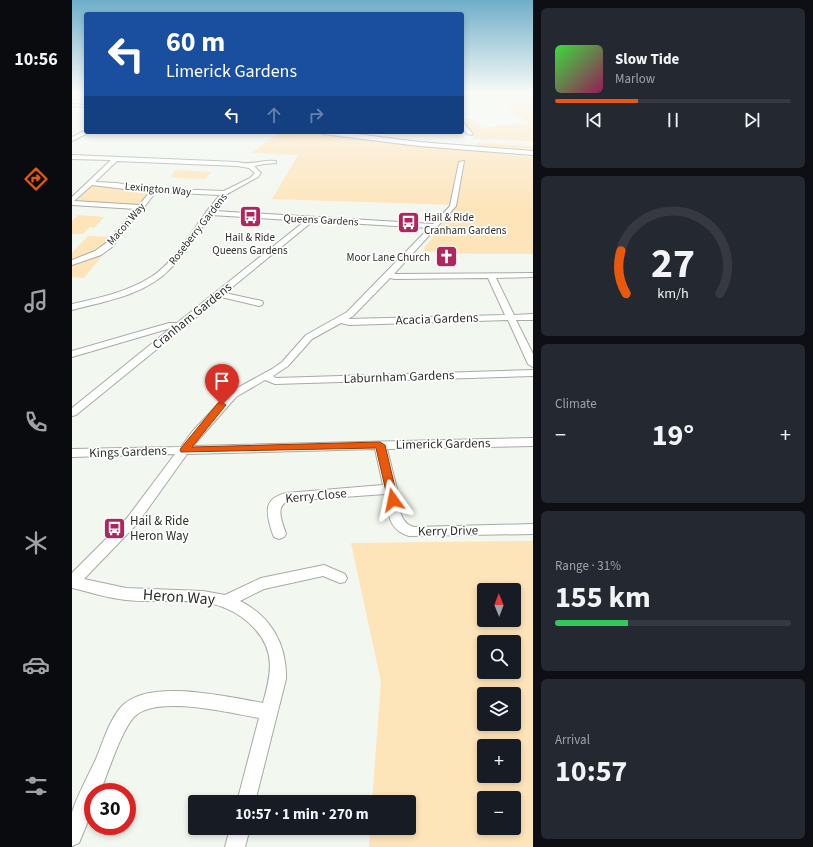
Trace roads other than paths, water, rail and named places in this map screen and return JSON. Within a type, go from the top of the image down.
[{"type":"highway","points":[[349,134],[418,145],[533,153]]},
{"type":"highway","points":[[357,134],[527,144]]},
{"type":"street","points":[[72,139],[84,133]]},
{"type":"street","points":[[72,157],[237,164],[249,166],[264,162],[274,162]]},
{"type":"street","points":[[72,201],[117,158]]},
{"type":"street","points":[[72,582],[132,521],[196,434],[232,395],[266,377],[285,364],[309,337],[342,320],[356,309],[453,206],[462,162]]},
{"type":"street","name":"Roseberry Gardens","points":[[72,307],[120,295],[154,279],[168,267],[208,213],[225,193],[257,176],[257,170],[249,166]]},
{"type":"street","name":"Lexington Way","points":[[91,182],[155,190],[225,193]]},
{"type":"street","points":[[72,189],[84,190]]},
{"type":"street","name":"Macon Way","points":[[72,263],[98,253],[109,245],[155,190]]},
{"type":"street","points":[[72,201],[142,207]]},
{"type":"street","name":"Queens Gardens","points":[[208,213],[434,226]]},
{"type":"street","name":"Cranham Gardens","points":[[72,413],[311,219]]},
{"type":"street","points":[[388,276],[533,275]]},
{"type":"street","points":[[491,276],[533,364]]},
{"type":"street","points":[[220,294],[259,303]]},
{"type":"street","name":"Acacia Gardens","points":[[342,320],[349,322],[533,317]]},
{"type":"street","points":[[72,354],[172,324],[180,326]]},
{"type":"street","name":"Laburnham Gardens","points":[[266,377],[275,380],[533,373]]},
{"type":"street","name":"Limerick Gardens","points":[[184,450],[533,442]]},
{"type":"street","name":"Kerry Drive","points":[[380,445],[391,489],[397,522],[400,527],[415,532],[533,529]]},
{"type":"street","name":"Kings Gardens","points":[[72,453],[184,450]]},
{"type":"street","name":"Kerry Close","points":[[280,534],[273,507],[274,503],[278,499],[286,497],[391,489]]},
{"type":"street","points":[[226,601],[261,584],[324,570],[340,578]]},
{"type":"street","name":"Heron Way","points":[[72,582],[109,592],[205,597],[226,601],[244,610],[266,629],[274,641],[279,666],[278,679],[248,795]]},
{"type":"street","points":[[72,836],[118,727],[125,715],[134,707],[145,702],[161,699],[182,699],[270,712]]},
{"type":"street","points":[[235,847],[238,835]]},
{"type":"place","name":"Hail & Ride Queens Gardens","points":[[250,217]]},
{"type":"place","name":"Hail & Ride Cranham Gardens","points":[[409,223]]},
{"type":"place","name":"Moor Lane Church","points":[[446,257]]},
{"type":"place","name":"Hail & Ride Heron Way","points":[[115,528]]}]
